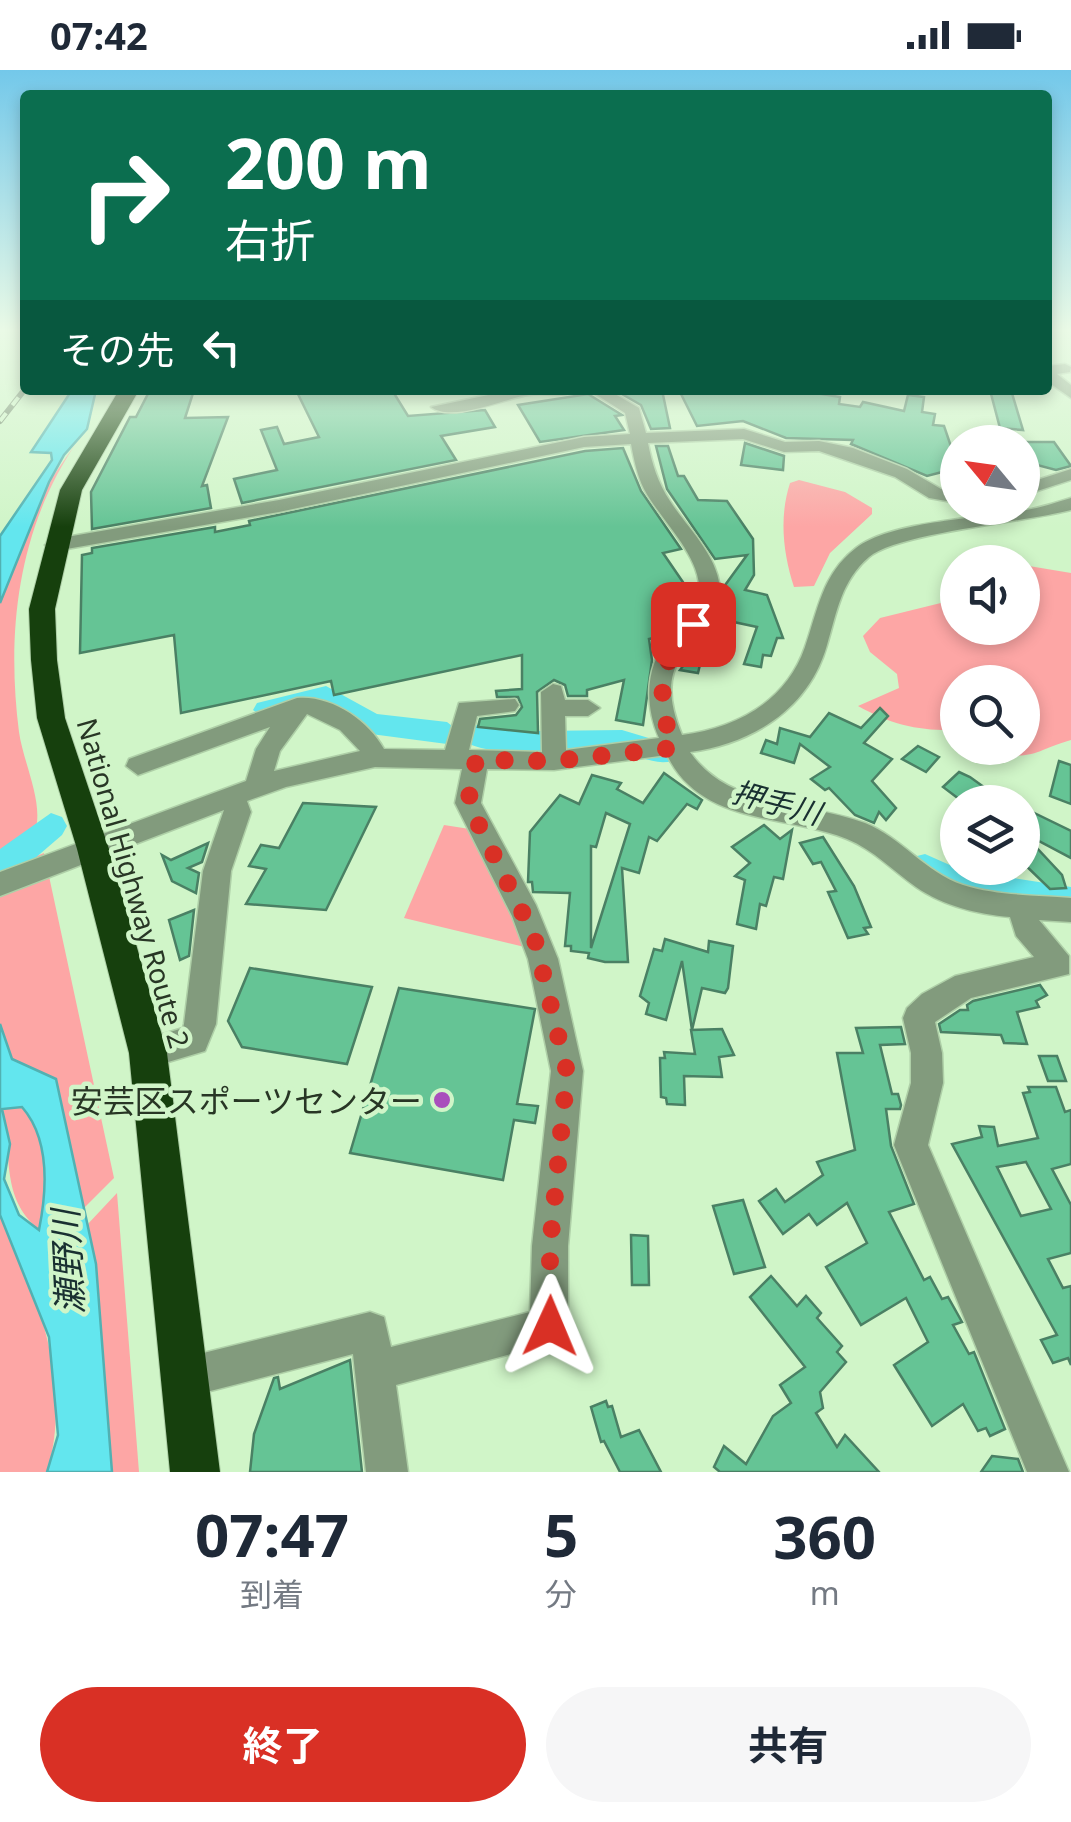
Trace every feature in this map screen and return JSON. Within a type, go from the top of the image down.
[{"type":"highway","name":"National Highway Route 2","points":[[125,396],[71,490],[42,608],[51,718],[93,849],[148,1053],[195,1472]]},
{"type":"street","points":[[443,399],[488,402],[505,396]]},
{"type":"street","points":[[608,396],[633,411],[637,442],[654,490],[698,558],[710,592],[706,610],[676,643],[664,664],[660,696],[674,748],[712,792],[742,806],[861,832],[938,887],[1022,906],[1071,910]]},
{"type":"street","points":[[55,545],[280,506],[584,442],[637,442],[739,433],[784,447],[824,447],[882,464],[940,495]]},
{"type":"street","points":[[1040,486],[1067,478]]},
{"type":"street","points":[[0,884],[309,771],[375,758],[554,761],[715,740],[760,721],[794,690],[815,651],[832,588],[864,551],[912,533],[1026,516],[1071,504]]},
{"type":"street","points":[[554,761],[553,700],[588,708]]},
{"type":"street","points":[[375,1371],[550,1326],[550,1246],[567,1072],[532,929],[468,803],[467,709],[507,705]]},
{"type":"street","points":[[138,766],[297,706],[322,708],[368,740],[375,758]]},
{"type":"street","points":[[148,1053],[194,1040],[200,1024],[218,871],[245,792],[297,706]]},
{"type":"street","points":[[1022,906],[1026,927],[1059,964],[960,986],[932,1002],[918,1018],[926,1049],[928,1098],[911,1146],[958,1266],[1048,1472]]},
{"type":"street","points":[[187,1378],[370,1331],[386,1472]]},
{"type":"shaded area","points":[[79,439],[42,507],[21,580],[14,655],[15,694],[37,822],[26,850],[0,865],[0,603],[49,482]]},
{"type":"shaded area","points":[[799,480],[845,492],[872,508],[872,514],[830,553],[814,586],[794,587],[784,522],[790,483]]},
{"type":"shaded area","points":[[1040,568],[1071,573],[1071,740],[1040,751],[1040,665],[940,665],[940,729],[906,726],[858,706],[899,688],[897,674],[870,652],[863,636],[880,618],[940,603],[940,645],[1040,645]]},
{"type":"shaded area","points":[[444,825],[476,830],[533,949],[404,918]]},
{"type":"shaded area","points":[[44,853],[114,1178],[82,1210],[56,1080],[12,1059],[0,1024],[0,871]]},
{"type":"shaded area","points":[[22,1107],[42,1150],[44,1182],[39,1230],[18,1204],[10,1175],[2,1109]]},
{"type":"shaded area","points":[[117,1193],[139,1472],[112,1472],[96,1264],[86,1226]]},
{"type":"shaded area","points":[[0,1215],[48,1340],[56,1406],[47,1472],[0,1472]]},
{"type":"water","points":[[68,396],[95,396],[87,429],[64,455],[49,482],[0,603],[0,536],[52,460],[51,453],[31,452]]},
{"type":"water","name":"瀬野川","points":[[0,1024],[12,1059],[56,1079],[96,1264],[112,1472],[47,1472],[58,1435],[49,1337],[0,1215]],"holes":[[[22,1107],[31,1120],[44,1166],[39,1230],[19,1215],[4,1179],[10,1144],[2,1109]]]},
{"type":"building","points":[[147,396],[192,396],[185,418],[228,417],[202,486],[207,485],[211,508],[92,529],[91,492],[130,417],[136,417]]},
{"type":"building","points":[[299,396],[396,396],[408,416],[485,410],[495,427],[441,436],[456,460],[242,503],[234,479],[277,470],[261,430],[277,427],[284,444],[319,437]]},
{"type":"building","points":[[592,396],[622,415],[615,416],[624,430],[540,442],[518,405]]},
{"type":"building","points":[[626,396],[663,396],[670,428],[651,429],[641,405]]},
{"type":"building","points":[[682,396],[836,396],[840,397],[839,404],[860,407],[863,402],[904,411],[908,396],[924,397],[922,412],[935,414],[933,425],[940,426],[940,473],[927,476],[851,444],[853,440],[786,438],[743,421],[697,426]]},
{"type":"building","points":[[992,396],[1013,396],[1022,425],[999,425]]},
{"type":"building","points":[[1040,442],[1054,442],[1071,466],[1056,470],[1040,466]]},
{"type":"building","points":[[745,443],[784,456],[783,470],[741,465]]},
{"type":"building","points":[[656,446],[668,446],[678,476],[684,476],[698,500],[727,501],[753,539],[754,575],[745,590],[767,595],[783,638],[777,638],[771,656],[763,655],[761,667],[744,664],[757,627],[729,621],[720,655],[703,652],[698,673],[680,670],[713,626],[719,634],[723,588],[747,555],[715,559],[667,489]]},
{"type":"building","points":[[623,448],[641,491],[681,549],[663,553],[689,591],[659,598],[677,626],[667,635],[649,639],[652,660],[643,725],[616,720],[624,680],[587,690],[587,696],[568,696],[565,685],[554,680],[537,692],[538,733],[478,727],[480,719],[516,715],[522,707],[518,697],[497,697],[496,691],[522,689],[522,655],[334,695],[331,681],[181,713],[174,635],[80,653],[82,555],[92,553],[92,548],[215,527],[215,532],[250,525],[249,521],[585,451]]},
{"type":"building","points":[[880,708],[888,716],[864,743],[892,759],[872,781],[896,808],[886,820],[879,812],[874,823],[855,815],[829,788],[825,790],[811,779],[830,767],[800,744],[794,763],[761,753],[766,740],[777,744],[780,728],[810,737],[829,713],[861,728]]},
{"type":"building","points":[[918,746],[939,757],[926,772],[902,759]]},
{"type":"building","points":[[1059,761],[1071,765],[1071,804],[1050,796]]},
{"type":"building","points":[[959,772],[981,785],[945,785]]},
{"type":"building","points":[[664,773],[702,800],[697,809],[687,804],[657,841],[649,837],[639,873],[622,868],[628,962],[605,962],[588,958],[589,953],[571,951],[571,946],[565,946],[570,893],[533,892],[532,882],[528,882],[530,832],[560,795],[579,804],[592,775],[621,783],[617,789],[643,803]],"holes":[[[606,813],[630,824],[591,948],[591,846],[596,847]]]},
{"type":"building","points":[[303,803],[376,807],[326,910],[246,904],[266,869],[249,866],[261,845],[279,848]]},
{"type":"building","points":[[1040,816],[1071,831],[1071,858],[1040,842]]},
{"type":"building","points":[[764,825],[780,839],[792,830],[783,879],[774,877],[766,906],[760,904],[756,929],[737,924],[745,880],[735,876],[750,863],[732,847]]},
{"type":"building","points":[[823,837],[854,886],[871,927],[864,928],[868,934],[848,938],[828,892],[836,891],[821,862],[813,864],[800,843]]},
{"type":"building","points":[[208,843],[202,862],[188,868],[199,873],[196,893],[172,881],[162,855],[171,860]]},
{"type":"building","points":[[1040,851],[1062,875],[1066,888],[1050,889],[1040,879]]},
{"type":"building","points":[[194,910],[189,956],[180,960],[169,920]]},
{"type":"building","points":[[665,939],[708,952],[709,941],[733,946],[728,988],[725,993],[702,988],[692,1030],[682,961],[666,1020],[646,1014],[649,1003],[640,996],[654,949],[662,951]]},
{"type":"building","points":[[250,968],[372,987],[347,1064],[242,1047],[228,1021]]},
{"type":"building","points":[[1040,985],[1047,995],[1036,1001],[1039,1007],[1017,1012],[1027,1044],[1004,1043],[1001,1035],[941,1032],[939,1024],[960,1010],[968,1010],[967,1005],[973,1001]]},
{"type":"building","name":"安芸区スポーツセンター","points":[[399,988],[535,1009],[517,1104],[538,1106],[535,1123],[514,1120],[503,1180],[350,1153]]},
{"type":"building","points":[[901,1027],[905,1044],[880,1045],[892,1094],[898,1094],[901,1105],[900,1109],[886,1109],[891,1146],[914,1204],[889,1212],[924,1280],[930,1277],[942,1299],[948,1297],[962,1322],[953,1325],[969,1354],[974,1352],[1005,1429],[990,1436],[986,1428],[978,1431],[963,1404],[932,1426],[894,1365],[928,1342],[906,1298],[861,1325],[826,1267],[867,1243],[847,1203],[817,1225],[809,1214],[783,1234],[759,1201],[776,1189],[785,1202],[823,1175],[817,1162],[855,1150],[837,1053],[863,1053],[856,1028]]},
{"type":"building","points":[[722,1029],[734,1055],[719,1057],[722,1077],[684,1076],[685,1105],[667,1104],[666,1098],[661,1097],[660,1058],[665,1058],[664,1052],[695,1054],[691,1030]]},
{"type":"building","points":[[1039,1056],[1057,1056],[1066,1081],[1048,1081]]},
{"type":"building","points":[[1028,1087],[1056,1087],[1065,1112],[1071,1110],[1071,1164],[1052,1169],[1071,1205],[1071,1253],[1048,1259],[1063,1288],[1071,1286],[1071,1365],[1068,1358],[1053,1363],[1041,1340],[1057,1335],[952,1144],[982,1137],[979,1126],[994,1127],[998,1146],[1038,1138],[1023,1093],[1030,1092]],"holes":[[[1026,1162],[1051,1209],[1021,1216],[997,1167]]]},
{"type":"building","points":[[743,1200],[765,1267],[734,1274],[713,1206]]},
{"type":"building","points":[[631,1235],[648,1236],[649,1285],[632,1285]]},
{"type":"building","points":[[771,1276],[797,1306],[806,1296],[821,1313],[817,1318],[842,1346],[837,1352],[846,1362],[820,1392],[823,1408],[816,1413],[837,1447],[845,1435],[879,1472],[720,1472],[714,1467],[724,1446],[746,1464],[773,1416],[791,1403],[780,1385],[805,1367],[750,1297]]},
{"type":"building","points":[[350,1360],[362,1472],[250,1472],[254,1434],[274,1378],[278,1377],[280,1389]]},
{"type":"building","points":[[606,1401],[608,1407],[612,1406],[621,1437],[639,1430],[661,1472],[620,1472],[604,1441],[601,1442],[591,1407]]},
{"type":"building","points":[[992,1456],[1018,1459],[1023,1472],[981,1472]]},
{"type":"waterway","name":"押手川","points":[[267,710],[326,696],[371,724],[447,733]]},
{"type":"waterway","name":"押手川","points":[[474,736],[538,742],[622,741],[662,753]]},
{"type":"waterway","name":"押手川","points":[[0,868],[51,826]]},
{"type":"waterway","name":"押手川","points":[[925,867],[956,883],[1071,901]]},
{"type":"railway","points":[[0,421],[19,396]]},
{"type":"place","name":"安芸区スポーツセンター","points":[[442,1100]]},
{"type":"route","points":[[550,1326],[550,1246],[567,1104],[567,1072],[542,959],[526,914],[474,819],[468,790],[476,760],[554,761],[674,748],[660,696],[664,664],[693,624]]}]
